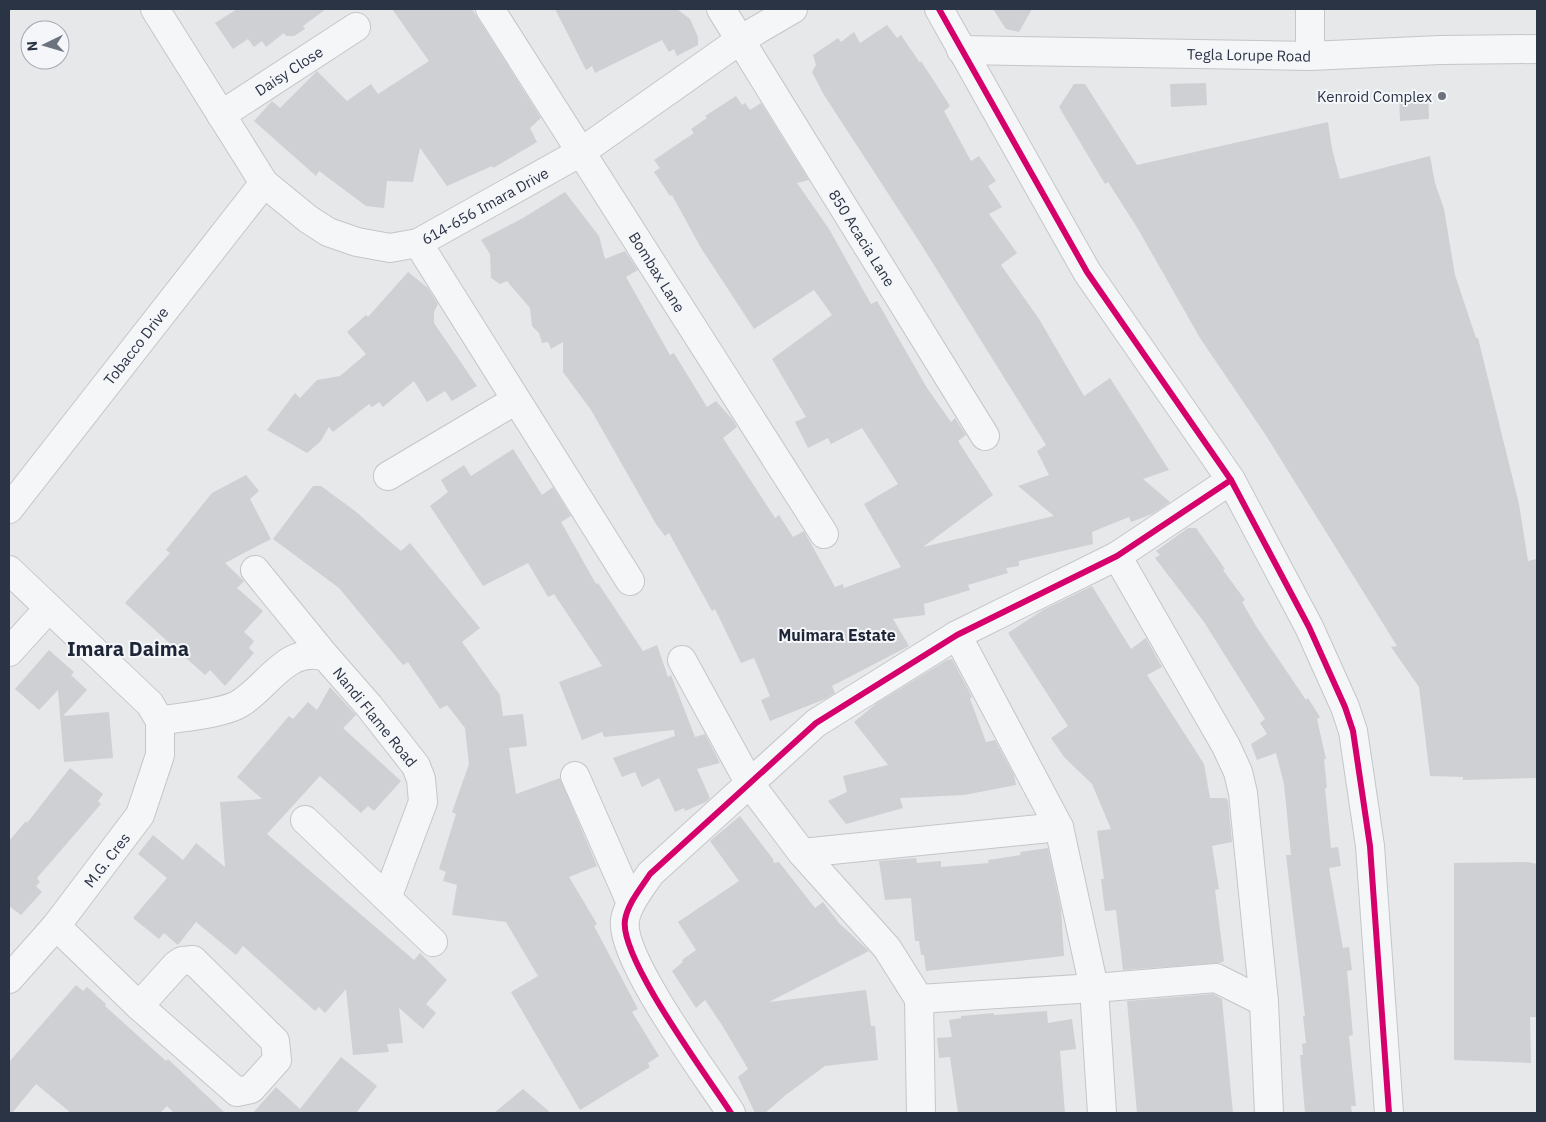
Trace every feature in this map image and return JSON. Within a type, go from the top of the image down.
[{"type":"street","name":"614-656 Imara Drive","points":[[155,9],[264,183],[328,232],[357,242],[390,248],[418,243],[581,152],[740,40],[793,9]]},
{"type":"street","name":"Bombax Lane","points":[[490,9],[824,534]]},
{"type":"street","name":"850 Acacia Lane","points":[[721,9],[985,436]]},
{"type":"street","points":[[939,9],[1087,272],[1231,480],[1309,627],[1345,707],[1353,731],[1370,846],[1389,1113]]},
{"type":"street","points":[[1310,9],[1310,56]]},
{"type":"street","name":"Daisy Close","points":[[221,115],[356,27]]},
{"type":"street","name":"Tegla Lorupe Road","points":[[961,50],[1310,56],[1440,50],[1537,49]]},
{"type":"street","name":"Tobacco Drive","points":[[9,509],[264,183]]},
{"type":"street","points":[[418,243],[630,581]]},
{"type":"street","points":[[388,476],[516,400]]},
{"type":"street","points":[[730,1113],[651,988],[632,954],[625,922],[631,903],[650,874],[816,723],[957,635],[1117,556],[1231,480]]},
{"type":"street","points":[[1117,556],[1226,746],[1238,772],[1243,794],[1264,1002],[1269,1113]]},
{"type":"street","points":[[9,570],[150,704],[160,721]]},
{"type":"street","points":[[255,570],[326,657]]},
{"type":"street","points":[[9,652],[48,609]]},
{"type":"street","points":[[957,635],[1059,827],[1094,988],[1102,1113]]},
{"type":"street","name":"Nandi Flame Road","points":[[160,721],[238,705],[279,668],[296,658],[309,655],[326,657],[381,721],[416,766],[421,779],[424,802],[387,898]]},
{"type":"street","points":[[682,660],[750,784],[802,853],[887,948],[919,999],[920,1113]]},
{"type":"street","name":"M.G. Cres","points":[[9,978],[56,926],[140,815],[160,755],[160,721]]},
{"type":"street","points":[[575,776],[631,903]]},
{"type":"street","points":[[305,820],[433,942]]},
{"type":"street","points":[[802,853],[1059,827]]},
{"type":"street","points":[[56,926],[138,1006],[237,1092],[251,1089],[276,1060],[277,1048],[275,1042],[193,960],[182,961],[176,966],[138,1006]]},
{"type":"street","points":[[919,999],[1216,978],[1264,1002]]},
{"type":"building","points":[[237,9],[326,9],[303,26],[305,29],[294,36],[286,36],[284,33],[266,47],[262,41],[254,47],[248,39],[233,49],[215,23]]},
{"type":"building","points":[[392,9],[472,9],[541,118],[530,128],[537,142],[493,168],[492,166],[447,186],[420,148],[413,182],[387,181],[384,208],[366,206],[319,171],[316,176],[254,121],[272,101],[280,108],[317,71],[347,101],[371,84],[378,94],[429,61]]},
{"type":"building","points":[[555,9],[677,9],[690,19],[698,37],[698,45],[677,56],[674,49],[669,52],[662,40],[595,73],[592,66],[586,70]]},
{"type":"building","points":[[993,9],[1032,9],[1019,32],[1006,29]]},
{"type":"building","points":[[887,25],[897,38],[901,35],[920,63],[921,61],[950,106],[944,111],[971,161],[979,156],[996,181],[988,186],[1002,207],[989,214],[1017,253],[1001,265],[1039,319],[1084,396],[1110,378],[1169,470],[1143,479],[1170,502],[1152,514],[1131,522],[1129,517],[1092,532],[1093,544],[1019,561],[1019,566],[1006,568],[1008,573],[968,585],[970,590],[924,604],[925,615],[893,619],[909,646],[832,686],[835,693],[825,699],[770,721],[761,700],[770,696],[754,658],[741,663],[715,609],[712,611],[669,533],[665,536],[656,524],[591,410],[563,372],[563,342],[551,349],[548,342],[542,343],[539,333],[532,326],[530,308],[507,281],[500,284],[491,278],[490,254],[481,240],[523,218],[565,192],[599,236],[605,259],[625,251],[638,270],[626,277],[670,355],[674,353],[707,407],[716,401],[733,420],[737,427],[723,438],[775,518],[779,515],[793,537],[804,531],[835,587],[843,584],[844,588],[901,567],[864,504],[898,484],[862,428],[831,444],[828,438],[808,448],[795,422],[806,417],[772,359],[832,315],[814,290],[754,329],[701,248],[672,195],[670,196],[654,172],[660,168],[654,160],[694,133],[691,129],[707,118],[705,116],[736,96],[742,105],[745,103],[750,110],[761,103],[809,180],[797,183],[829,229],[871,304],[877,301],[927,388],[951,422],[955,418],[966,435],[958,441],[993,495],[923,547],[1054,516],[1018,486],[1049,475],[1037,451],[1046,445],[919,241],[824,95],[812,72],[816,65],[813,55],[838,38],[841,42],[854,32],[860,43]]},
{"type":"building","points":[[1206,83],[1207,105],[1171,107],[1170,84]]},
{"type":"building","points":[[1074,84],[1085,84],[1137,165],[1328,122],[1332,149],[1340,179],[1430,156],[1435,183],[1444,209],[1455,275],[1476,338],[1478,338],[1519,504],[1528,561],[1537,559],[1537,778],[1463,780],[1463,777],[1430,776],[1419,687],[1391,647],[1397,646],[1265,434],[1200,338],[1138,229],[1108,182],[1105,184],[1059,107]]},
{"type":"building","points":[[1428,93],[1429,119],[1400,121],[1399,95]]},
{"type":"building","points":[[408,272],[428,288],[438,304],[434,312],[434,323],[477,386],[452,401],[445,391],[427,402],[414,381],[383,407],[379,402],[372,407],[369,404],[333,432],[329,427],[320,442],[307,453],[267,430],[295,393],[300,398],[317,380],[340,376],[366,354],[347,332],[366,315],[368,317]]},
{"type":"building","points":[[513,449],[542,495],[553,487],[571,516],[561,522],[596,584],[598,583],[643,651],[657,645],[668,677],[671,675],[695,737],[705,734],[720,763],[697,769],[710,798],[706,802],[685,811],[684,808],[675,812],[659,778],[642,787],[635,772],[622,777],[613,758],[675,736],[674,730],[604,737],[602,732],[582,740],[559,682],[602,666],[554,594],[548,597],[528,563],[483,586],[430,506],[448,492],[441,480],[464,465],[471,476]]},
{"type":"building","points":[[246,475],[259,491],[250,499],[271,539],[225,563],[244,581],[237,588],[263,611],[244,632],[254,641],[249,648],[254,653],[225,686],[210,670],[205,675],[125,603],[170,553],[166,550],[212,493]]},
{"type":"building","points":[[313,486],[321,486],[355,511],[401,551],[410,543],[480,628],[462,642],[500,695],[503,716],[523,714],[527,746],[509,748],[516,794],[560,778],[597,866],[569,877],[597,924],[594,926],[638,1009],[632,1012],[659,1056],[648,1063],[650,1067],[580,1110],[511,992],[538,976],[506,922],[452,915],[457,885],[443,881],[446,872],[439,869],[456,814],[452,812],[469,764],[465,728],[447,705],[440,709],[408,662],[403,665],[339,588],[273,539]]},
{"type":"building","points":[[1188,528],[1196,528],[1225,569],[1223,570],[1245,600],[1242,602],[1256,626],[1306,700],[1308,698],[1320,717],[1317,719],[1326,759],[1324,759],[1327,788],[1325,788],[1331,848],[1338,847],[1341,866],[1329,868],[1343,948],[1349,947],[1352,970],[1347,971],[1353,1035],[1349,1036],[1356,1106],[1351,1106],[1352,1113],[1305,1113],[1300,1055],[1303,1055],[1302,1044],[1306,1043],[1303,1016],[1305,1016],[1286,855],[1291,855],[1284,784],[1276,753],[1257,760],[1251,744],[1267,734],[1260,723],[1265,719],[1204,622],[1155,558],[1160,555],[1156,551]]},
{"type":"building","points":[[1092,586],[1131,649],[1146,638],[1162,667],[1147,675],[1204,764],[1210,798],[1226,798],[1228,801],[1232,842],[1212,846],[1219,889],[1215,890],[1224,961],[1220,963],[1123,970],[1116,910],[1105,911],[1101,879],[1104,879],[1097,831],[1111,829],[1092,784],[1064,757],[1051,738],[1068,726],[1008,633],[1043,610]]},
{"type":"building","points":[[49,650],[74,672],[71,675],[87,690],[63,716],[109,712],[113,758],[64,762],[58,690],[39,710],[15,689]]},
{"type":"building","points":[[952,659],[972,697],[970,699],[986,742],[995,740],[1014,775],[1016,785],[964,795],[900,798],[903,808],[846,824],[828,801],[847,792],[843,776],[888,765],[854,722],[877,703],[947,660]]},
{"type":"building","points":[[330,687],[356,715],[343,728],[401,781],[374,811],[368,806],[361,813],[320,776],[267,834],[414,960],[420,953],[447,980],[426,1004],[436,1013],[423,1029],[399,1008],[403,1043],[387,1044],[389,1052],[353,1055],[346,989],[325,1013],[319,1007],[315,1011],[243,946],[236,955],[196,922],[178,945],[164,933],[159,939],[133,918],[167,878],[138,854],[153,835],[183,860],[196,843],[225,867],[220,802],[262,799],[237,777],[289,716],[293,719],[308,702],[317,710]]},
{"type":"building","points":[[70,768],[103,794],[98,801],[101,804],[37,878],[40,882],[36,886],[42,892],[21,915],[9,906],[9,841],[26,821],[27,823]]},
{"type":"building","points":[[740,816],[773,859],[774,863],[779,862],[815,908],[823,902],[839,923],[869,951],[769,1002],[866,990],[871,1026],[875,1026],[878,1060],[825,1066],[765,1113],[755,1113],[738,1077],[748,1069],[722,1025],[705,1000],[696,1008],[672,971],[683,962],[682,960],[696,950],[678,922],[739,881],[710,841]]},
{"type":"building","points":[[1048,848],[1061,909],[1064,956],[926,971],[924,955],[921,955],[919,941],[915,941],[911,898],[885,900],[879,861],[916,858],[917,863],[941,861],[941,867],[989,863],[988,860],[1021,855],[1020,852]]},
{"type":"building","points":[[1528,862],[1537,864],[1537,1017],[1530,1017],[1531,1063],[1454,1060],[1454,863]]},
{"type":"building","points":[[76,985],[83,991],[87,987],[106,1004],[105,1006],[166,1061],[168,1059],[225,1113],[174,1113],[167,1106],[160,1113],[71,1113],[36,1084],[12,1113],[9,1113],[9,1062]]},
{"type":"building","points":[[1213,994],[1222,999],[1233,1113],[1137,1113],[1127,1001]]},
{"type":"building","points":[[1047,1011],[1048,1023],[1072,1019],[1076,1049],[1060,1051],[1065,1113],[958,1113],[950,1057],[939,1058],[937,1038],[952,1037],[949,1020],[961,1018],[961,1016]]},
{"type":"building","points":[[341,1057],[377,1086],[356,1113],[253,1113],[276,1087],[300,1109]]},
{"type":"building","points":[[523,1089],[551,1113],[494,1113]]},
{"type":"cycle path","points":[[939,9],[1087,272],[1231,480],[1309,627],[1345,707],[1353,731],[1370,846],[1389,1113]]},
{"type":"cycle path","points":[[731,1113],[667,1017],[636,961],[627,938],[625,920],[629,908],[650,874],[816,723],[957,635],[1117,556],[1231,480]]},
{"type":"place","name":"Kenroid Complex","points":[[1442,96]]},
{"type":"district","name":"Muimara Estate","points":[[837,635]]},
{"type":"district","name":"Imara Daima","points":[[128,648]]}]
